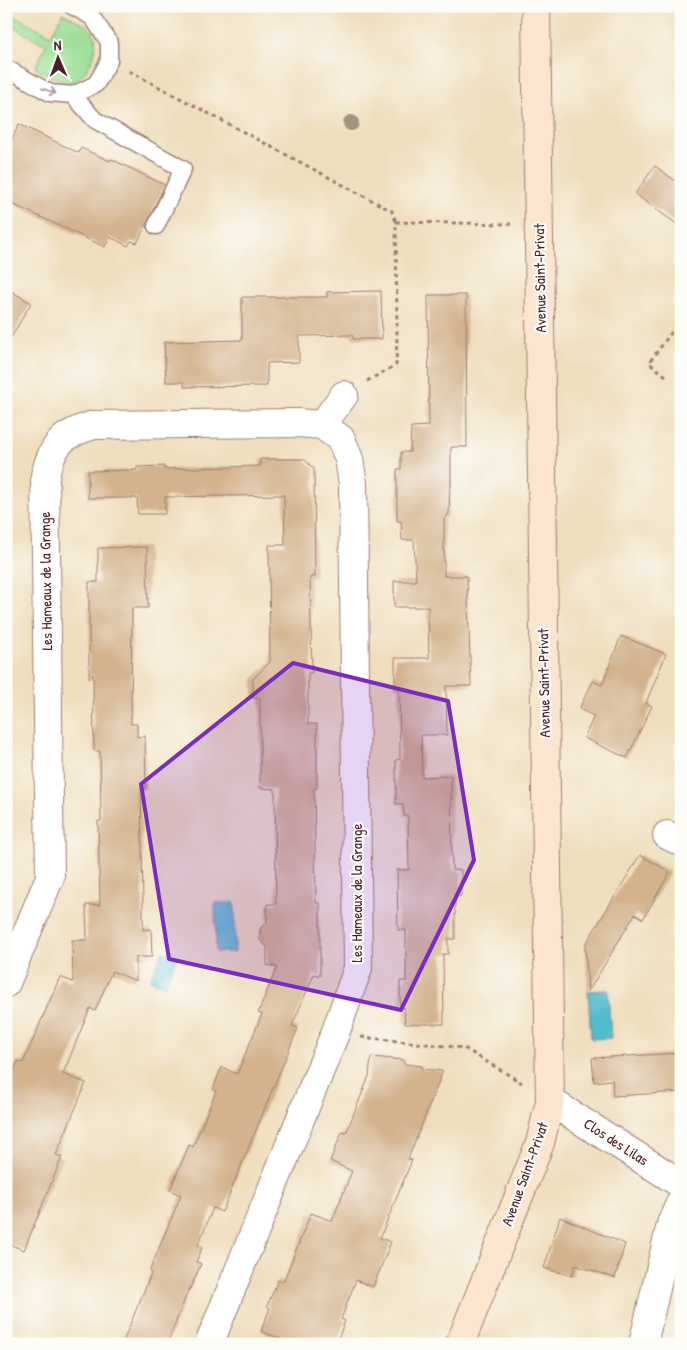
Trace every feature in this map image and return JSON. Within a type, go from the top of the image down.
[{"type":"street","name":"Avenue Saint-Privat","points":[[460,1344],[540,1143],[550,1102],[536,6]]},
{"type":"street","points":[[322,425],[344,395]]},
{"type":"street","name":"Les Hameaux de la Grange","points":[[6,983],[50,877],[45,475],[50,458],[60,442],[75,431],[94,426],[296,423],[322,425],[341,439],[349,459],[353,484],[358,968],[336,1031],[209,1344]]},
{"type":"street","name":"Clos des Lilas","points":[[550,1102],[681,1184]]},
{"type":"street","points":[[643,1344],[670,1224],[681,1201]]},
{"type":"lane","points":[[6,68],[50,93],[74,95],[96,84],[109,61],[109,42],[92,17],[72,6]]},
{"type":"lane","points":[[74,95],[95,120],[183,169],[156,226]]},
{"type":"path","points":[[109,61],[392,211],[396,222],[396,365],[344,395]]},
{"type":"path","points":[[396,222],[539,224]]},
{"type":"path","points":[[666,376],[649,363],[681,319]]},
{"type":"path","points":[[336,1031],[356,1037],[464,1048],[550,1102]]},
{"type":"highlighted area","points":[[293,663],[448,701],[474,860],[401,1010],[169,959],[141,784]]},
{"type":"green space","points":[[6,12],[51,35],[63,13],[86,26],[92,31],[96,44],[92,61],[83,75],[77,80],[66,82],[35,68],[46,45],[6,23]]},
{"type":"water","points":[[215,903],[235,903],[235,952],[216,952]]},
{"type":"water","points":[[162,951],[177,957],[165,986],[150,980]]},
{"type":"water","points":[[608,990],[611,1038],[591,1039],[588,991]]},
{"type":"building","points":[[19,124],[79,153],[81,148],[110,161],[111,159],[165,185],[137,243],[131,241],[128,246],[110,237],[105,247],[6,201],[6,152]]},
{"type":"building","points":[[655,166],[681,185],[681,227],[635,194]]},
{"type":"building","points":[[6,288],[31,303],[6,346]]},
{"type":"building","points":[[381,291],[382,339],[353,339],[352,335],[299,336],[299,362],[267,363],[267,386],[184,387],[184,382],[166,382],[164,342],[242,340],[242,297],[327,297],[327,292]]},
{"type":"building","points":[[428,295],[466,295],[467,447],[451,447],[449,514],[444,519],[444,576],[467,576],[471,686],[446,686],[447,735],[421,735],[422,777],[451,776],[452,870],[461,870],[461,896],[455,896],[455,939],[448,939],[448,954],[443,954],[444,1024],[405,1024],[404,1007],[400,1008],[400,981],[406,981],[406,930],[398,930],[397,870],[409,870],[408,816],[404,816],[403,804],[396,804],[396,760],[400,759],[399,687],[395,687],[395,658],[429,658],[428,607],[394,607],[394,581],[416,581],[414,540],[402,540],[401,521],[397,521],[397,469],[401,469],[401,452],[410,452],[411,427],[429,426]]},
{"type":"building","points":[[260,459],[304,459],[314,469],[315,577],[310,577],[312,673],[308,673],[308,724],[317,724],[317,788],[314,788],[316,903],[320,903],[320,976],[314,974],[292,1026],[298,1028],[222,1212],[213,1208],[198,1245],[202,1247],[196,1262],[201,1264],[167,1344],[122,1344],[181,1195],[170,1190],[189,1145],[193,1147],[216,1091],[213,1089],[222,1067],[237,1074],[262,1014],[258,1013],[277,967],[267,965],[267,947],[260,940],[260,929],[267,922],[267,904],[276,904],[275,789],[260,788],[260,698],[253,698],[253,679],[270,662],[269,545],[285,545],[284,495],[165,497],[165,514],[138,514],[137,498],[88,498],[88,471],[137,470],[137,467],[164,466],[164,469],[260,466]]},
{"type":"building","points":[[147,547],[148,608],[132,608],[131,724],[137,724],[137,737],[145,736],[146,789],[141,789],[143,930],[151,929],[152,957],[136,957],[136,981],[112,971],[95,1011],[90,1008],[63,1074],[86,1083],[56,1155],[62,1157],[24,1250],[6,1243],[6,1088],[18,1061],[23,1063],[60,977],[73,982],[72,940],[87,940],[86,905],[100,905],[98,821],[101,821],[100,751],[94,751],[93,674],[89,679],[89,582],[98,582],[98,548]]},
{"type":"building","points":[[621,636],[666,654],[646,703],[652,706],[627,758],[584,738],[594,716],[579,709],[593,681],[602,685]]},
{"type":"building","points":[[640,855],[670,872],[643,919],[635,914],[588,992],[585,945]]},
{"type":"building","points":[[681,1053],[681,1092],[613,1096],[612,1080],[594,1082],[592,1058]]},
{"type":"building","points":[[371,1057],[404,1060],[404,1064],[422,1066],[422,1069],[443,1071],[408,1159],[412,1160],[380,1238],[391,1242],[373,1287],[356,1280],[341,1319],[345,1321],[336,1344],[293,1344],[261,1331],[270,1308],[267,1306],[278,1280],[283,1282],[311,1213],[332,1221],[352,1171],[330,1161],[342,1132],[346,1133],[369,1076]]},
{"type":"building","points":[[560,1217],[625,1244],[615,1278],[575,1265],[572,1276],[544,1268]]}]
